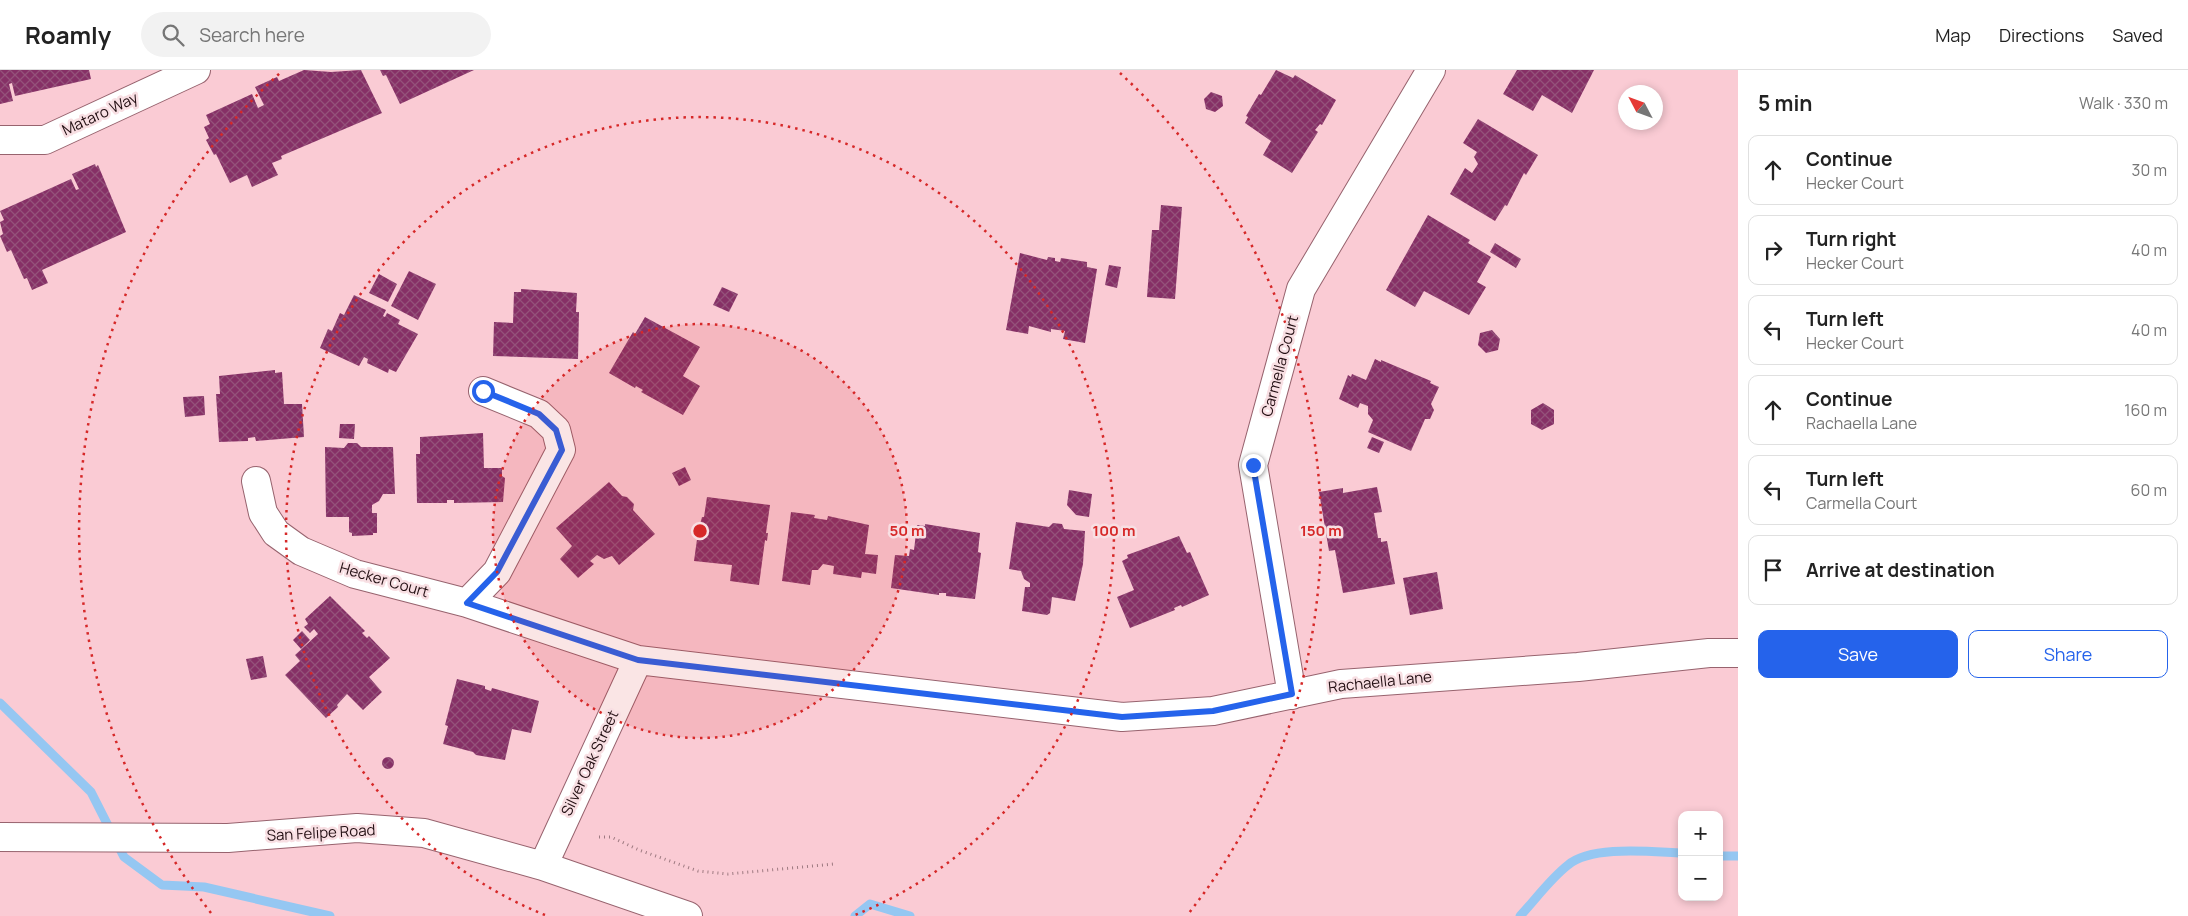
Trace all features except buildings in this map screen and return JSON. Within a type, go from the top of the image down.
[{"type":"street","name":"Mataro Way","points":[[0,140],[45,140],[196,70]]},
{"type":"street","name":"Carmella Court","points":[[1292,694],[1253,465],[1301,289],[1431,70]]},
{"type":"street","points":[[467,603],[497,572],[562,450],[556,430],[539,414],[483,391]]},
{"type":"street","name":"Hecker Court","points":[[256,481],[263,513],[276,533],[301,551],[355,574],[467,603],[638,660]]},
{"type":"street","name":"Rachaella Lane","points":[[638,660],[1122,717],[1213,711],[1341,684],[1578,667],[1710,653],[1738,653]]},
{"type":"street","name":"Silver Oak Street","points":[[543,866],[557,832],[638,660]]},
{"type":"street","name":"San Felipe Road","points":[[0,837],[70,839],[228,838],[357,828],[424,833],[543,866],[688,916]]},
{"type":"path","points":[[599,837],[611,837],[639,850],[698,871],[728,874],[834,864]]},
{"type":"waterway","points":[[0,703],[91,792],[124,857],[162,885],[204,887],[330,916]]},
{"type":"waterway","points":[[1520,916],[1555,876],[1579,859],[1607,852],[1623,851],[1678,853]]},
{"type":"waterway","points":[[1723,856],[1738,856]]},
{"type":"waterway","points":[[855,916],[870,904],[910,916]]},
{"type":"route","points":[[483,391],[539,414],[556,430],[562,450],[497,572],[467,603],[638,660],[1122,717],[1213,711],[1292,694],[1253,465]]}]
